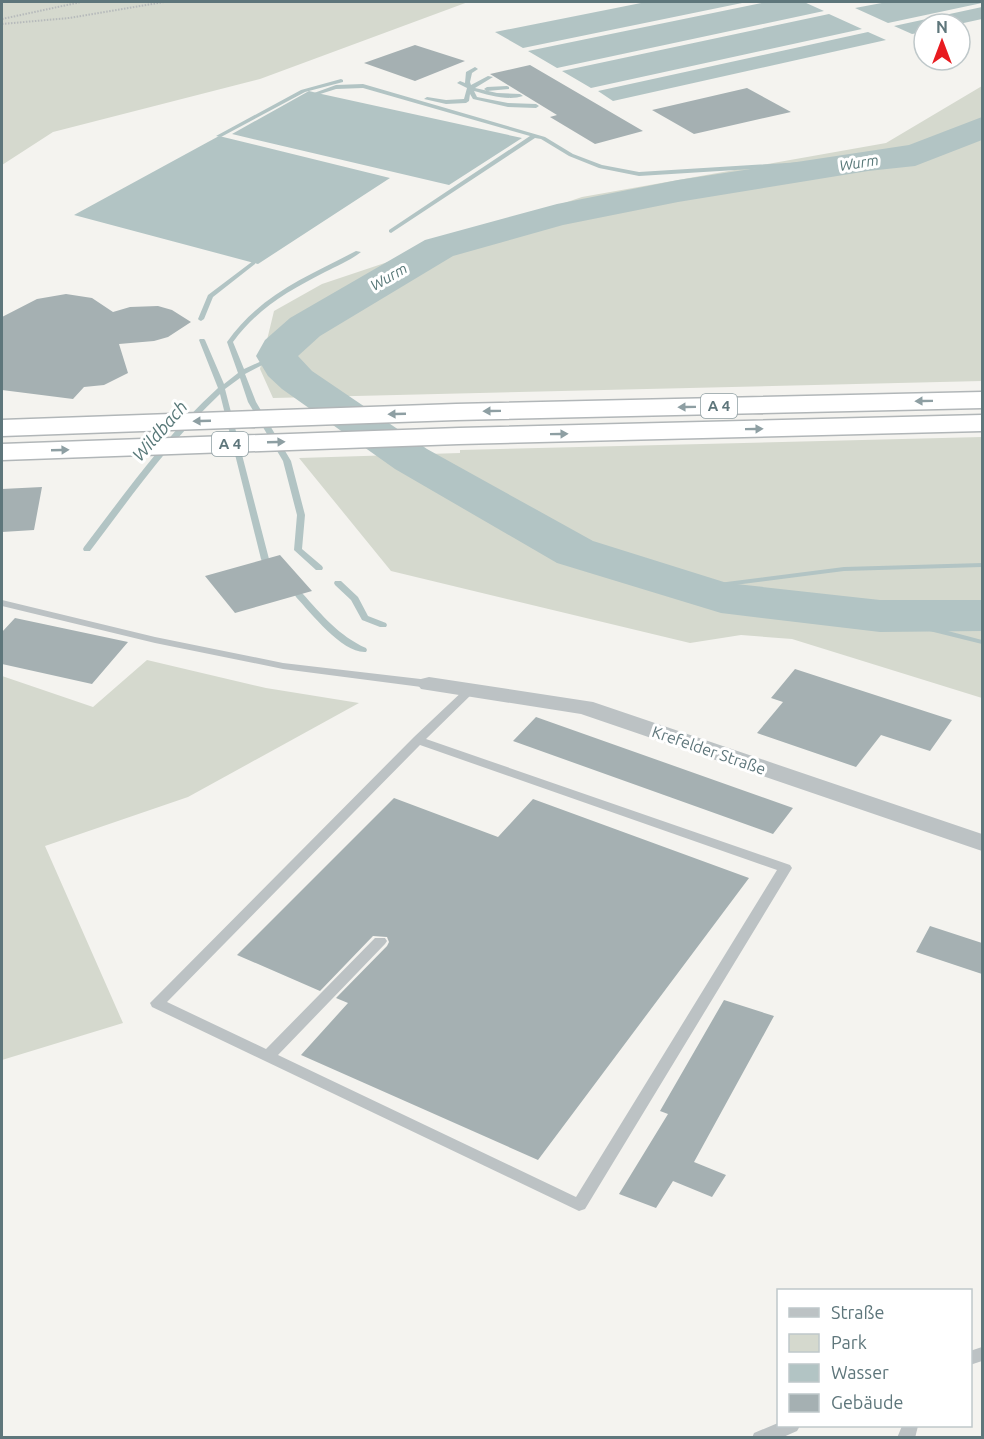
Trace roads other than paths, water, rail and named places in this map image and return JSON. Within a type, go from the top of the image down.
[{"type":"highway","name":"A 4","points":[[2,452],[457,424],[982,400]]},
{"type":"highway","name":"A 4","points":[[2,428],[982,423]]},
{"type":"street","name":"Krefelder Straße","points":[[429,684],[585,707],[982,843]]},
{"type":"lane","points":[[2,603],[155,640],[283,666],[429,684]]},
{"type":"lane","points":[[418,740],[785,868],[579,1205],[157,1003],[418,740],[470,690]]},
{"type":"lane","points":[[268,1056],[380,941]]},
{"type":"lane","points":[[760,1437],[786,1427]]},
{"type":"water","points":[[646,2],[747,2],[523,48],[495,32]]},
{"type":"water","points":[[766,2],[804,2],[824,11],[557,68],[528,51]]},
{"type":"water","points":[[887,2],[982,2],[940,12],[912,12],[912,18],[888,23],[855,8]]},
{"type":"water","points":[[982,7],[982,19],[972,21],[972,12],[959,12]]},
{"type":"water","points":[[829,14],[862,29],[591,88],[562,71]]},
{"type":"water","points":[[912,22],[912,34],[894,26]]},
{"type":"water","points":[[868,32],[886,40],[613,101],[598,91]]},
{"type":"water","points":[[309,91],[522,138],[449,185],[232,134]]},
{"type":"water","points":[[219,136],[390,178],[258,264],[74,215]]},
{"type":"waterway","points":[[470,87],[467,82],[469,72],[475,69]]},
{"type":"waterway","points":[[471,88],[490,77]]},
{"type":"waterway","points":[[219,136],[303,91],[341,81]]},
{"type":"waterway","points":[[460,83],[470,87]]},
{"type":"waterway","points":[[317,93],[336,87],[363,86],[543,138],[571,155],[601,167],[639,174],[868,160]]},
{"type":"waterway","points":[[427,99],[446,102],[466,101],[470,88]]},
{"type":"waterway","points":[[470,88],[475,98],[508,105],[536,106]]},
{"type":"waterway","points":[[471,88],[489,93],[520,96]]},
{"type":"waterway","points":[[487,89],[507,88]]},
{"type":"waterway","name":"Wurm","points":[[982,128],[915,155],[868,160],[806,172],[678,191],[557,215],[439,248],[305,327],[280,349],[277,356],[283,367],[297,380],[411,459],[575,552],[721,598],[880,616],[982,616]]},
{"type":"waterway","points":[[391,231],[534,136]]},
{"type":"waterway","points":[[242,374],[230,342],[241,326],[270,300],[358,252]]},
{"type":"waterway","points":[[201,319],[210,296],[253,263]]},
{"type":"waterway","points":[[202,340],[222,389]]},
{"type":"waterway","name":"Wildbach","points":[[242,374],[277,356]]},
{"type":"waterway","name":"Wildbach","points":[[222,389],[242,374]]},
{"type":"waterway","points":[[242,374],[252,402],[287,461],[301,515],[298,550],[319,568]]},
{"type":"waterway","name":"Wildbach","points":[[87,549],[178,432],[222,389]]},
{"type":"waterway","points":[[222,389],[265,559]]},
{"type":"waterway","name":"Wurm","points":[[687,589],[844,569],[982,565]]},
{"type":"waterway","points":[[338,583],[355,599],[365,618],[383,625]]},
{"type":"waterway","points":[[299,595],[344,640],[363,650]]},
{"type":"waterway","points":[[880,616],[982,642]]}]
